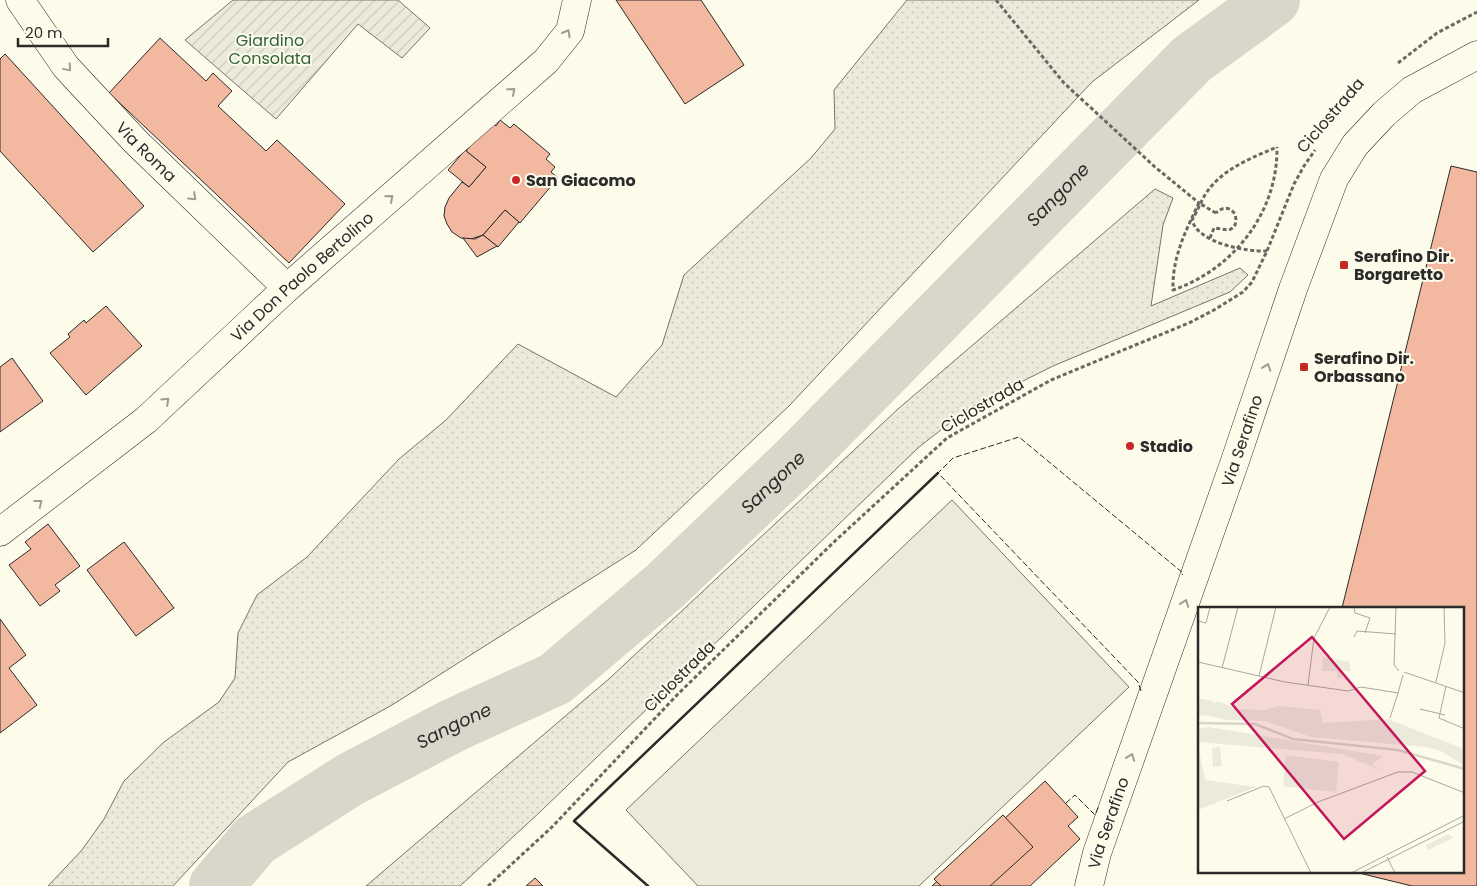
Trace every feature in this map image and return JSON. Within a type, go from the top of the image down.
[{"type":"street","name":"Via Roma","points":[[20,0],[66,67],[129,135],[287,288]]},
{"type":"street","name":"Via Don Paolo Bertolino","points":[[0,532],[146,420],[287,288],[546,61],[570,31],[577,0]]},
{"type":"street","name":"Via Serafino","points":[[1089,886],[1097,853],[1232,471],[1293,289],[1334,179],[1356,145],[1384,114],[1412,90],[1477,55]]},
{"type":"path","points":[[996,0],[1064,83],[1155,167],[1199,203],[1216,213],[1222,208],[1228,208],[1235,214],[1237,220],[1235,225],[1228,230],[1214,228],[1210,238]]},
{"type":"path","points":[[1393,67],[1412,50],[1437,33],[1477,12]]},
{"type":"path","name":"Ciclostrada","points":[[488,886],[552,827],[678,694],[836,540],[947,438],[1050,380],[1143,343],[1214,310],[1235,298],[1252,282],[1267,251],[1294,184],[1320,143]]},
{"type":"path","points":[[1199,203],[1178,248],[1172,277],[1173,290],[1194,282],[1215,267],[1235,251],[1251,234],[1264,212],[1270,195],[1277,162],[1276,147],[1234,168],[1221,177],[1206,194],[1192,220],[1194,227],[1200,233],[1224,244],[1252,252],[1267,251]]},
{"type":"green space","name":"Giardino Consolata","points":[[233,0],[398,0],[430,28],[402,58],[358,24],[276,119],[185,40]]},
{"type":"green space","points":[[907,0],[1199,0],[1092,82],[789,406],[636,550],[392,705],[288,762],[173,886],[48,886],[82,850],[104,819],[124,781],[164,742],[219,702],[235,678],[238,633],[257,595],[307,557],[399,459],[446,420],[518,344],[616,397],[662,345],[684,275],[811,158],[835,129],[834,90]]},
{"type":"green space","points":[[1155,189],[1173,198],[1163,225],[1151,306],[1240,268],[1248,275],[1230,292],[1053,366],[969,408],[919,447],[541,811],[460,886],[366,886],[610,678],[898,409]]},
{"type":"green space","points":[[952,500],[1129,687],[919,886],[698,886],[626,810]]},
{"type":"building","points":[[616,0],[701,0],[744,65],[685,104]]},
{"type":"building","points":[[160,38],[206,81],[213,73],[232,91],[218,106],[266,151],[277,140],[345,204],[289,263],[109,93]]},
{"type":"building","points":[[5,54],[144,206],[93,252],[0,151],[0,59]]},
{"type":"building","name":"San Giacomo","points":[[500,120],[510,128],[514,124],[550,154],[546,159],[555,167],[551,172],[558,178],[520,223],[505,210],[483,235],[471,239],[461,238],[452,232],[447,224],[444,216],[445,207],[449,198],[462,182],[469,187],[486,167],[466,151],[491,121],[496,126]]},
{"type":"building","points":[[465,150],[486,167],[469,187],[448,170]]},
{"type":"building","points":[[1451,166],[1477,172],[1477,886],[1412,886],[1363,874],[1464,874],[1464,607],[1342,607]]},
{"type":"building","points":[[505,210],[519,222],[498,247],[483,235]]},
{"type":"building","points":[[483,235],[497,246],[477,257],[463,238],[475,239]]},
{"type":"building","points":[[106,306],[142,346],[86,395],[50,353],[70,337],[68,334],[84,320],[86,323]]},
{"type":"building","points":[[12,358],[43,401],[0,432],[0,367]]},
{"type":"building","points":[[48,524],[80,566],[55,585],[60,591],[40,606],[9,565],[31,549],[25,542]]},
{"type":"building","points":[[124,542],[174,608],[136,636],[87,570]]},
{"type":"building","points":[[0,619],[26,655],[9,668],[37,705],[0,733]]},
{"type":"building","points":[[1045,781],[1078,817],[1068,826],[1080,839],[1030,886],[932,886]]},
{"type":"building","points":[[1003,815],[1033,847],[990,886],[941,886],[934,879]]},
{"type":"building","points":[[535,878],[543,886],[526,886]]},
{"type":"waterway","name":"Sangone","points":[[216,886],[255,840],[351,779],[454,725],[555,679],[665,586],[796,461],[1192,59],[1273,0]]},
{"type":"fence","points":[[1141,691],[1138,682],[938,473],[953,458],[1019,437],[1183,573],[1182,575]]},
{"type":"fence","points":[[1066,803],[1075,795],[1095,815],[1099,806]]},
{"type":"wall","points":[[648,886],[574,821],[938,473]]},
{"type":"place","name":"San Giacomo","points":[[516,180]]},
{"type":"place","name":"Serafino Dir. Borgaretto","points":[[1344,265]]},
{"type":"place","name":"Serafino Dir. Orbassano","points":[[1304,367]]},
{"type":"place","name":"Stadio","points":[[1130,446]]}]
